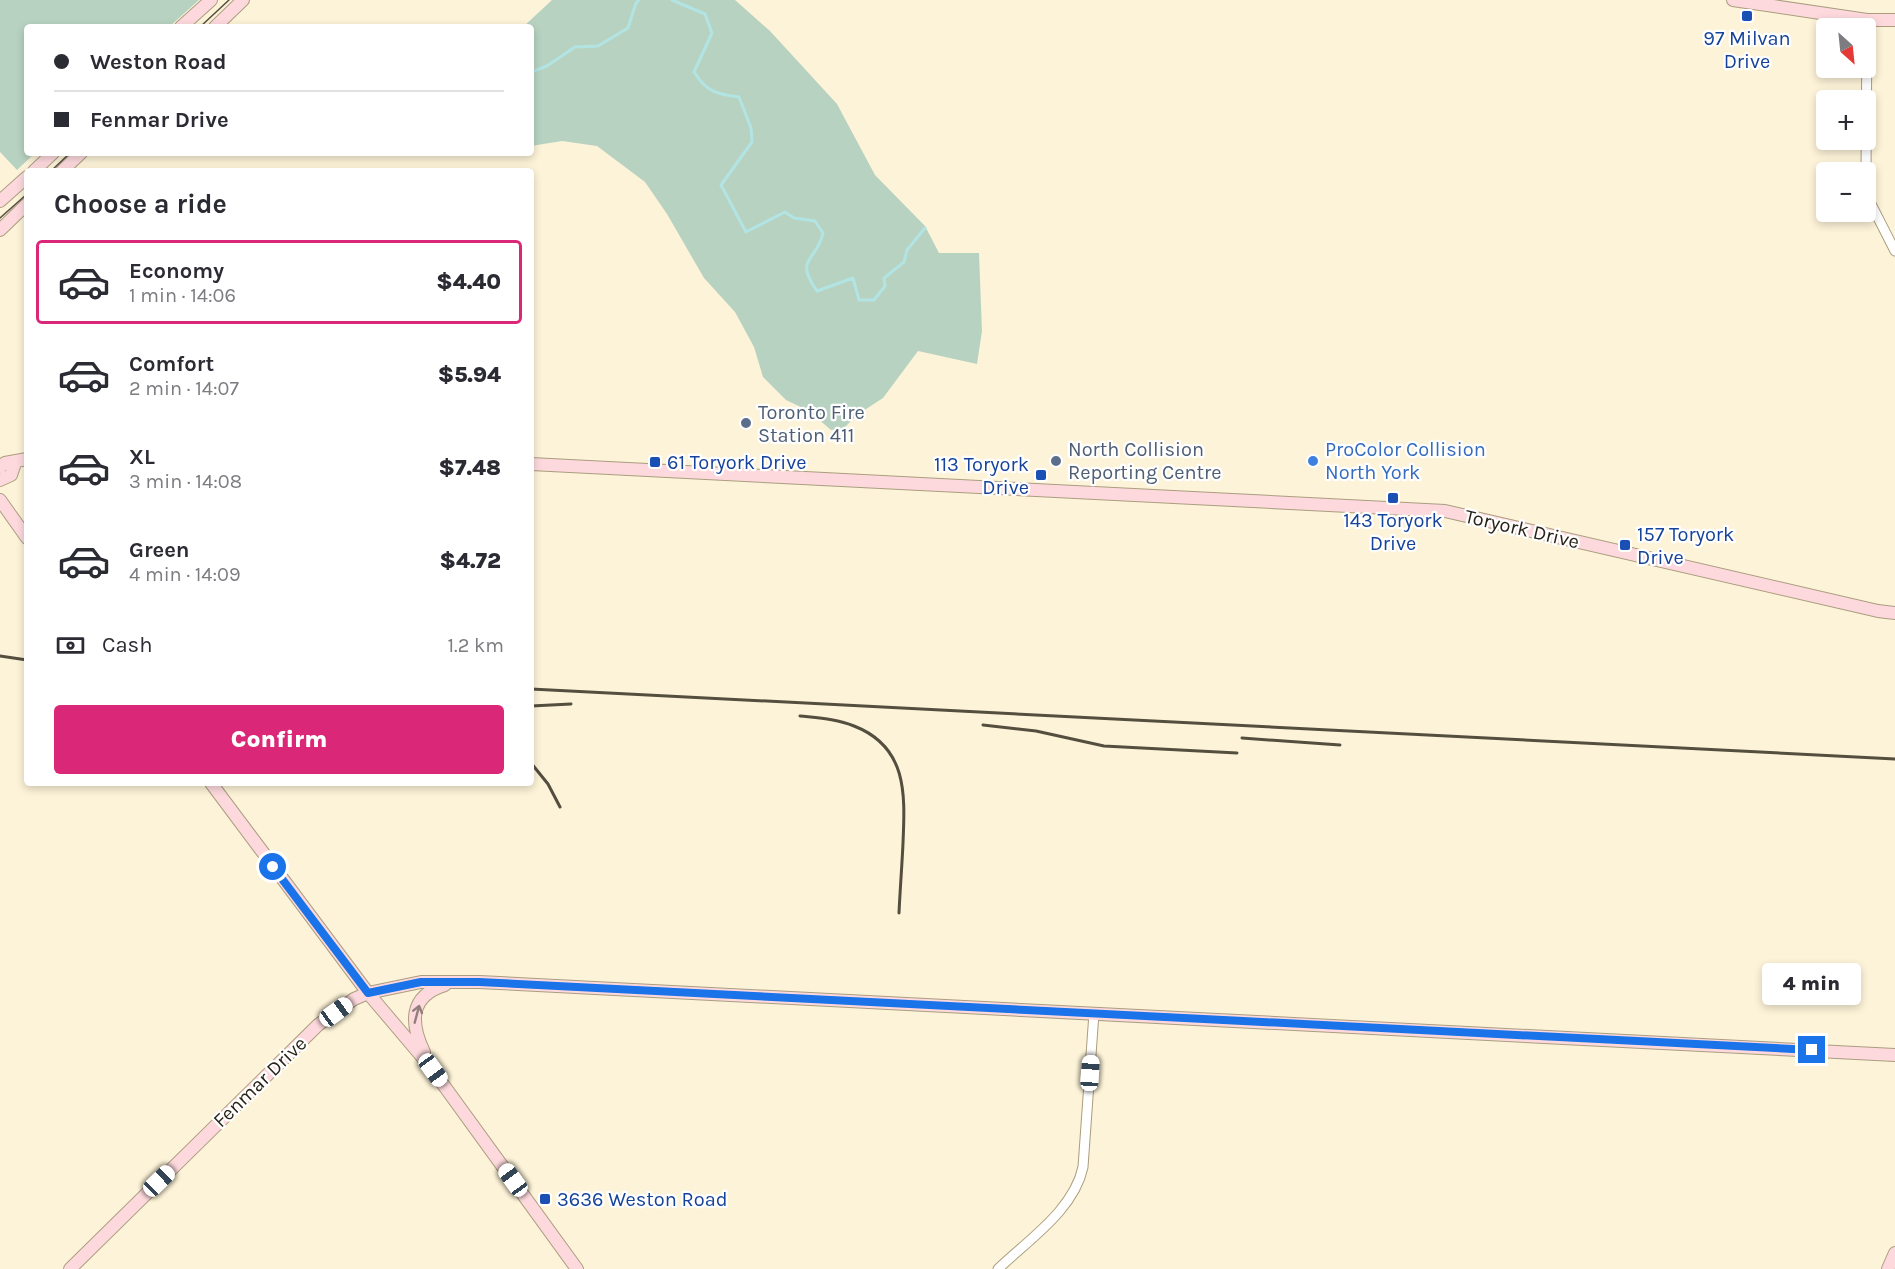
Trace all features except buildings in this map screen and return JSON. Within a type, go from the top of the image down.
[{"type":"street","points":[[184,24],[211,0]]},
{"type":"street","points":[[218,24],[243,0]]},
{"type":"street","points":[[1733,0],[1854,18]]},
{"type":"street","points":[[1876,20],[1895,20]]},
{"type":"street","points":[[1866,162],[1867,78]]},
{"type":"street","points":[[37,168],[50,156]]},
{"type":"street","points":[[65,168],[78,156]]},
{"type":"street","points":[[0,201],[24,180]]},
{"type":"street","points":[[0,230],[24,207]]},
{"type":"street","points":[[1876,214],[1895,251]]},
{"type":"street","points":[[0,467],[5,463],[21,461]]},
{"type":"street","points":[[0,480],[11,475],[21,461]]},
{"type":"street","name":"Toryork Drive","points":[[534,464],[1446,511],[1474,520],[1895,613]]},
{"type":"street","points":[[0,500],[24,534]]},
{"type":"street","points":[[214,786],[368,993],[429,1065],[577,1269]]},
{"type":"street","name":"Fenmar Drive","points":[[70,1269],[318,1025],[354,999],[368,993],[421,982],[1094,1013],[1895,1055]]},
{"type":"street","points":[[429,1065],[414,1032],[415,1015],[428,992],[455,983]]},
{"type":"street","points":[[998,1269],[1056,1214],[1077,1188],[1084,1159],[1094,1013]]},
{"type":"street","points":[[1888,1269],[1895,1253]]},
{"type":"green space","points":[[0,0],[199,0],[172,24],[24,24],[24,156],[32,156],[17,170],[0,152]]},
{"type":"green space","points":[[552,0],[735,0],[770,31],[837,104],[875,175],[925,226],[939,253],[979,253],[982,331],[977,364],[918,351],[883,398],[857,415],[843,429],[831,430],[809,411],[786,400],[763,377],[754,347],[735,312],[704,278],[667,214],[645,182],[597,146],[562,141],[534,146],[534,24],[526,24]]},
{"type":"waterway","points":[[534,71],[547,66],[575,47],[598,46],[628,28],[639,0]]},
{"type":"waterway","points":[[672,0],[705,14],[712,33],[694,72],[703,84],[713,91],[739,97],[751,128],[752,142],[721,185],[746,232],[785,212],[794,218],[815,221],[823,233],[809,260],[807,272],[817,291],[853,278],[859,300],[874,300],[885,286],[884,278],[904,262],[907,250],[925,228]]},
{"type":"tram line","points":[[203,24],[229,0]]},
{"type":"tram line","points":[[54,168],[67,156]]},
{"type":"tram line","points":[[0,218],[24,197]]},
{"type":"railway","points":[[0,656],[24,660]]},
{"type":"railway","points":[[534,689],[1895,759]]},
{"type":"railway","points":[[534,706],[571,704]]},
{"type":"railway","points":[[800,716],[834,720],[854,726],[872,735],[885,746],[894,760],[900,774],[904,807],[899,913]]},
{"type":"railway","points":[[983,725],[1036,731],[1104,746],[1237,753]]},
{"type":"railway","points":[[1242,738],[1340,745]]},
{"type":"railway","points":[[534,767],[548,784],[560,807]]},
{"type":"place","name":"97 Milvan Drive","points":[[1747,16]]},
{"type":"place","name":"Toronto Fire Station 411","points":[[746,423]]},
{"type":"place","name":"North Collision Reporting Centre","points":[[1056,461]]},
{"type":"place","name":"ProColor Collision North York","points":[[1313,461]]},
{"type":"place","name":"61 Toryork Drive","points":[[655,462]]},
{"type":"place","name":"113 Toryork Drive","points":[[1041,475]]},
{"type":"place","name":"143 Toryork Drive","points":[[1393,498]]},
{"type":"place","name":"157 Toryork Drive","points":[[1625,545]]},
{"type":"place","name":"3636 Weston Road","points":[[545,1199]]},
{"type":"route","points":[[273,867],[368,993],[421,982],[479,982],[1812,1050]]}]
